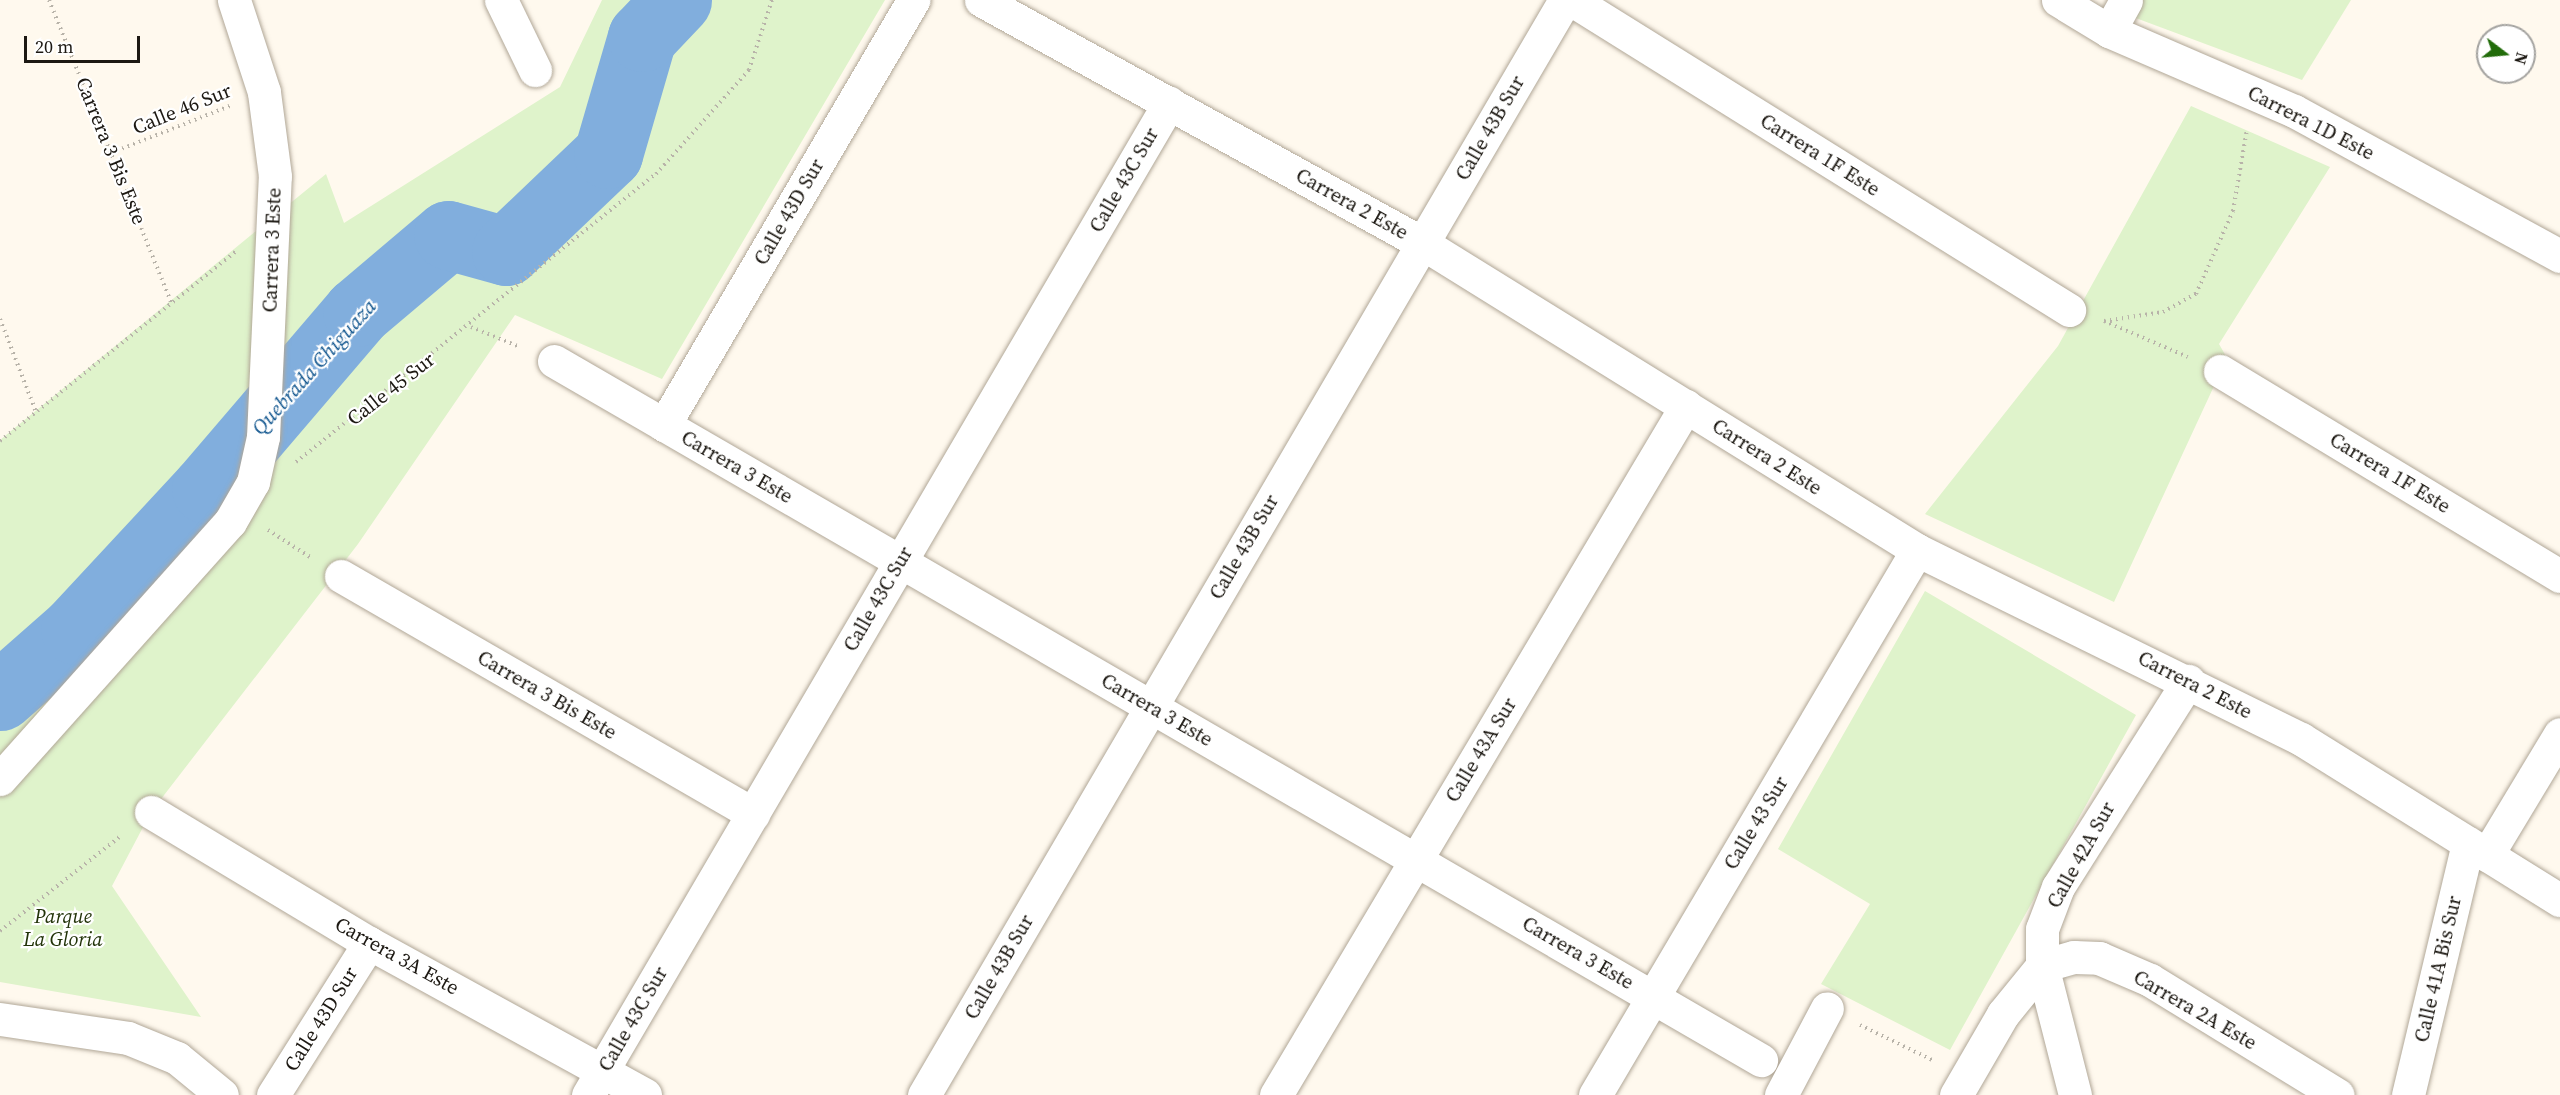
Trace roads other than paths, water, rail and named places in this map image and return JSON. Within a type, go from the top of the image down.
[{"type":"street","name":"Carrera 3 Este","points":[[0,779],[240,507],[263,436],[276,218],[264,92],[234,0]]},
{"type":"street","points":[[501,0],[535,70]]},
{"type":"street","name":"Calle 43D Sur","points":[[664,425],[913,0]]},
{"type":"street","name":"Carrera 2 Este","points":[[981,0],[1422,243],[1917,550],[2301,739],[2560,900]]},
{"type":"street","name":"Calle 43B Sur","points":[[924,1095],[1564,0]]},
{"type":"street","name":"Carrera 1F Este","points":[[1572,0],[2069,310]]},
{"type":"street","name":"Carrera 1D Este","points":[[2058,0],[2109,31],[2251,92],[2560,256]]},
{"type":"street","points":[[2109,31],[2126,0]]},
{"type":"street","name":"Calle 43C Sur","points":[[596,1082],[1169,104]]},
{"type":"street","name":"Carrera 3 Este","points":[[554,361],[1761,1060]]},
{"type":"street","name":"Carrera 1F Este","points":[[2220,371],[2560,576]]},
{"type":"street","name":"Calle 43A Sur","points":[[1276,1095],[1686,406]]},
{"type":"street","name":"Calle 43 Sur","points":[[1595,1095],[1917,550]]},
{"type":"street","name":"Carrera 3 Bis Este","points":[[341,576],[753,814]]},
{"type":"street","name":"Calle 42A Sur","points":[[2075,1095],[2042,966],[2042,929],[2058,887],[2187,681]]},
{"type":"street","name":"Calle 41A Bis Sur","points":[[2408,1095],[2478,849],[2560,734]]},
{"type":"street","name":"Carrera 3A Este","points":[[151,812],[596,1082],[645,1095]]},
{"type":"street","name":"Calle 43D Sur","points":[[273,1095],[369,943]]},
{"type":"street","name":"Carrera 2A Este","points":[[2042,966],[2074,957],[2099,958],[2140,976],[2338,1095]]},
{"type":"street","points":[[1961,1086],[2003,1014],[2042,966]]},
{"type":"street","points":[[1781,1095],[1827,1008]]},
{"type":"street","points":[[0,1020],[128,1038],[177,1058],[222,1095]]},
{"type":"waterway","name":"Quebrada Chiguaza","points":[[0,696],[75,630],[206,489],[357,312],[448,235],[506,251],[608,154],[642,37],[677,0]]},
{"type":"park label","name":"Parque La Gloria","points":[[63,928]]}]
